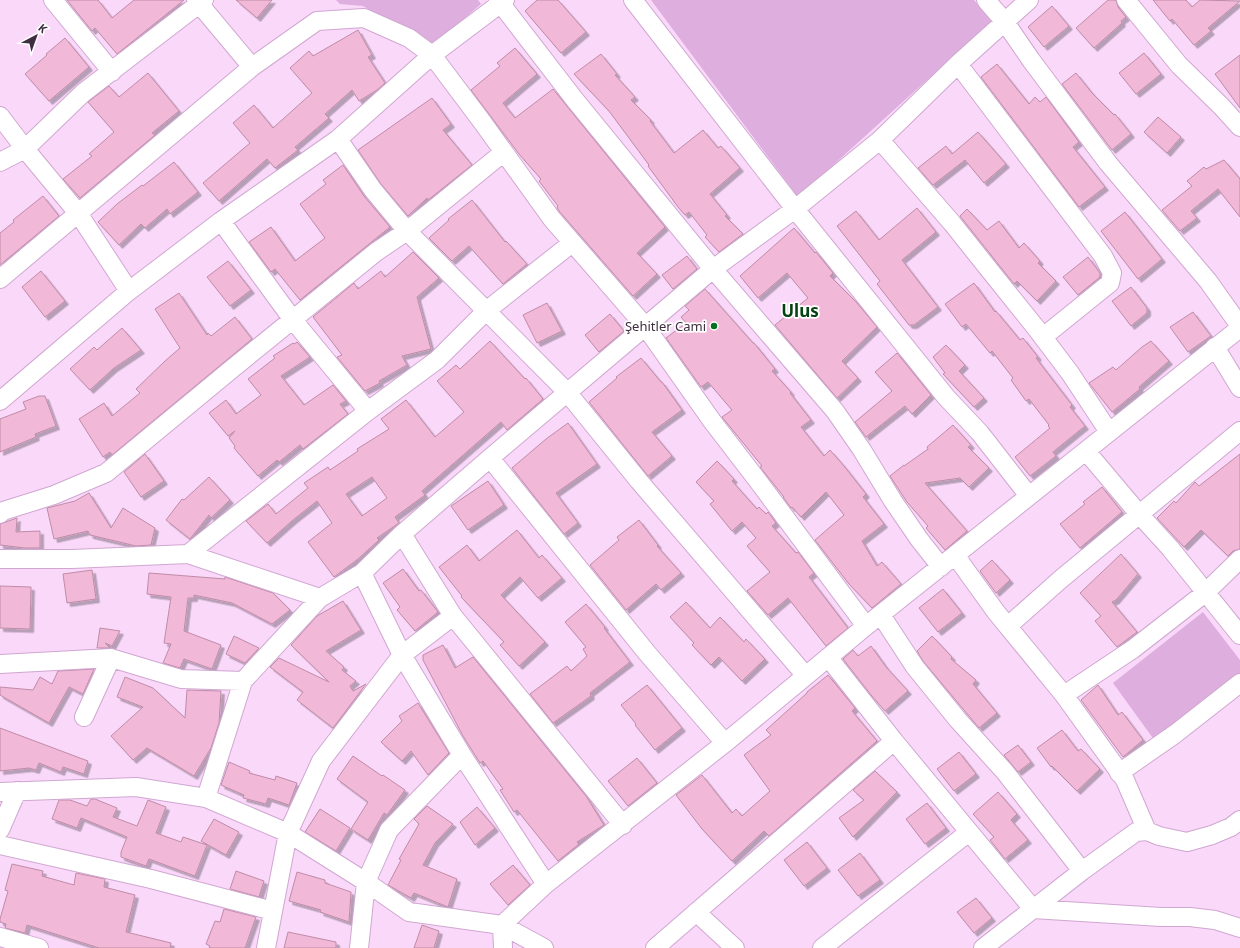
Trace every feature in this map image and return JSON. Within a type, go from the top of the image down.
[{"type":"street","points":[[53,0],[112,72]]},
{"type":"street","points":[[633,0],[795,209],[946,397],[980,433],[1029,496]]},
{"type":"street","points":[[503,948],[502,925],[546,884],[623,825],[929,575],[941,567],[1240,327],[1208,281],[1103,156],[1035,66],[1005,22],[986,0]]},
{"type":"street","points":[[206,798],[243,681],[320,598],[362,573],[402,534],[713,269],[795,209],[880,140],[958,64],[1029,0]]},
{"type":"street","points":[[1126,0],[1179,65],[1240,126]]},
{"type":"street","points":[[0,162],[25,149],[83,93],[112,72],[200,1],[252,67]]},
{"type":"street","points":[[0,401],[129,290],[221,221],[338,139],[432,55],[501,1],[575,100],[713,269],[835,411],[862,450],[893,501],[919,539],[941,567]]},
{"type":"street","points":[[0,279],[252,67],[317,21],[364,18],[409,38],[432,55],[552,219],[645,326],[712,421],[866,626]]},
{"type":"street","points":[[958,64],[1103,256],[1112,273],[1110,283],[1043,337]]},
{"type":"street","points":[[0,116],[78,214],[129,290]]},
{"type":"street","points":[[338,139],[373,190],[407,231],[567,392],[639,481],[806,676]]},
{"type":"street","points":[[880,140],[952,223],[1043,337],[1070,373],[1109,432]]},
{"type":"street","points":[[0,514],[3,511],[54,495],[106,473],[376,252],[407,231],[504,152]]},
{"type":"street","points":[[221,221],[293,320],[368,411]]},
{"type":"street","points":[[188,554],[368,411],[437,360],[486,311],[572,243]]},
{"type":"street","points":[[1215,347],[1240,388]]},
{"type":"street","points":[[1008,626],[1139,514],[1240,431]]},
{"type":"street","points":[[1086,451],[1170,548],[1240,635]]},
{"type":"street","points":[[490,458],[647,653],[725,743]]},
{"type":"street","points":[[402,534],[453,616],[623,825]]},
{"type":"street","points":[[0,559],[72,559],[188,554],[320,598]]},
{"type":"street","points":[[955,555],[996,612],[1064,695],[1119,773],[1131,793],[1147,831]]},
{"type":"street","points":[[1064,695],[1133,649],[1205,592],[1240,559]]},
{"type":"street","points":[[362,573],[402,655],[462,755],[546,884]]},
{"type":"street","points":[[881,615],[914,667],[958,720],[1005,772],[1082,871]]},
{"type":"street","points":[[266,948],[288,833],[321,761],[402,655],[453,616]]},
{"type":"street","points":[[828,657],[894,741],[1033,909],[1161,917],[1190,917],[1215,920],[1240,928]]},
{"type":"street","points":[[0,664],[111,658],[181,679],[243,681]]},
{"type":"street","points":[[84,717],[111,658]]},
{"type":"street","points":[[1119,773],[1175,734],[1240,683]]},
{"type":"street","points":[[655,948],[894,741]]},
{"type":"street","points":[[358,948],[366,882],[389,830],[462,755]]},
{"type":"street","points":[[0,830],[8,792],[136,787],[206,798],[288,833],[366,882],[409,912],[502,925],[544,948]]},
{"type":"street","points":[[983,948],[1082,871],[1136,832],[1147,831],[1159,836],[1187,842],[1212,835],[1240,821]]},
{"type":"street","points":[[822,948],[969,832]]},
{"type":"street","points":[[0,845],[151,879],[273,911]]},
{"type":"street","points":[[696,912],[735,948]]},
{"type":"street","points":[[0,937],[38,948]]},
{"type":"shaded area","points":[[336,0],[478,0],[481,4],[431,47],[363,6],[340,4]]},
{"type":"shaded area","points":[[651,0],[974,0],[992,21],[798,197]]},
{"type":"shaded area","points":[[1203,612],[1240,660],[1240,676],[1155,741],[1113,683]]},
{"type":"building","points":[[67,0],[98,0],[112,18],[134,0],[184,0],[117,54],[95,28],[92,31]]},
{"type":"building","points":[[236,0],[272,0],[257,18]]},
{"type":"building","points":[[537,0],[558,0],[586,32],[561,53],[525,11]]},
{"type":"building","points":[[1108,0],[1116,0],[1118,7],[1126,17],[1121,21],[1122,23],[1094,48],[1076,28]]},
{"type":"building","points":[[1153,0],[1186,0],[1192,7],[1200,0],[1240,1],[1208,28],[1211,31],[1194,45],[1172,19],[1170,21]]},
{"type":"building","points":[[1052,6],[1069,26],[1044,47],[1028,27]]},
{"type":"building","points":[[358,30],[372,55],[368,57],[385,83],[377,90],[359,101],[352,90],[325,114],[329,118],[295,147],[298,150],[275,168],[267,159],[219,201],[203,183],[250,143],[233,123],[254,105],[273,128],[312,93],[290,68],[309,51],[313,56]]},
{"type":"building","points":[[65,38],[89,67],[49,101],[25,74]]},
{"type":"building","points":[[515,48],[537,74],[503,103],[515,118],[553,89],[665,227],[637,253],[657,274],[633,296],[559,211],[558,206],[539,181],[541,179],[519,154],[471,90],[500,66],[497,63]]},
{"type":"building","points":[[1144,53],[1161,74],[1136,94],[1119,73]]},
{"type":"building","points":[[601,54],[617,74],[615,75],[635,97],[631,100],[651,120],[650,121],[674,153],[703,130],[718,148],[721,146],[740,168],[710,194],[727,215],[725,216],[743,234],[719,252],[705,237],[707,235],[689,212],[685,215],[678,207],[609,111],[574,74]]},
{"type":"building","points":[[1240,55],[1240,108],[1215,74]]},
{"type":"building","points":[[997,64],[1029,104],[1035,97],[1040,102],[1046,97],[1079,142],[1073,147],[1105,187],[1079,207],[981,77]]},
{"type":"building","points":[[148,73],[179,111],[152,133],[155,135],[80,198],[63,179],[92,156],[89,154],[114,132],[88,102],[109,86],[119,97]]},
{"type":"building","points":[[1076,73],[1092,93],[1114,115],[1115,114],[1131,134],[1112,150],[1062,84]]},
{"type":"building","points":[[432,98],[451,124],[443,130],[472,165],[428,200],[427,198],[408,216],[381,184],[358,150]]},
{"type":"building","points":[[1158,117],[1181,137],[1167,153],[1144,132]]},
{"type":"building","points":[[978,132],[1006,164],[984,183],[965,160],[933,185],[918,168],[946,146],[952,154]]},
{"type":"building","points":[[1224,160],[1240,179],[1240,217],[1218,189],[1191,211],[1197,218],[1180,231],[1162,210],[1192,186],[1187,181],[1204,167],[1206,169]]},
{"type":"building","points":[[174,162],[198,192],[170,214],[167,209],[145,228],[141,224],[119,245],[98,222],[117,204]]},
{"type":"building","points":[[343,165],[364,196],[390,227],[300,300],[275,269],[271,272],[249,242],[271,227],[295,261],[325,238],[300,204],[326,184],[323,180]]},
{"type":"building","points":[[43,196],[59,216],[0,265],[0,233],[14,222],[13,220]]},
{"type":"building","points":[[472,200],[505,242],[506,241],[527,264],[503,284],[469,246],[452,261],[429,238],[449,220],[448,219]]},
{"type":"building","points":[[917,208],[936,232],[902,260],[938,307],[914,325],[909,325],[877,284],[880,281],[837,226],[856,211],[879,240]]},
{"type":"building","points":[[967,209],[987,230],[999,221],[1019,248],[1024,243],[1040,261],[1038,263],[1056,281],[1037,301],[1017,281],[1014,284],[960,216]]},
{"type":"building","points":[[1125,212],[1162,259],[1138,279],[1101,231]]},
{"type":"building","points":[[794,228],[833,273],[830,276],[857,303],[877,327],[842,361],[858,378],[837,398],[775,325],[808,298],[787,273],[758,298],[740,276]]},
{"type":"building","points":[[413,252],[439,278],[417,297],[431,349],[402,356],[407,365],[365,391],[337,357],[342,355],[313,317],[354,283],[358,289],[381,271],[385,277]]},
{"type":"building","points":[[687,256],[697,269],[673,289],[662,275]]},
{"type":"building","points":[[1088,257],[1100,273],[1100,277],[1078,295],[1063,277]]},
{"type":"building","points":[[228,261],[251,290],[230,306],[207,277]]},
{"type":"building","points":[[41,271],[65,301],[45,317],[22,287]]},
{"type":"building","points":[[974,283],[995,312],[996,311],[1020,340],[1023,338],[1038,357],[1036,358],[1072,405],[1070,407],[1085,426],[1053,452],[1056,456],[1030,476],[1015,457],[1050,428],[1048,426],[1049,425],[1029,399],[1026,401],[1011,380],[1013,378],[992,351],[990,353],[966,324],[962,327],[945,304]]},
{"type":"building","points":[[1131,287],[1147,308],[1147,313],[1131,326],[1112,301]]},
{"type":"building","points":[[705,289],[754,343],[775,369],[772,371],[791,392],[790,393],[811,420],[801,427],[824,456],[830,450],[844,466],[866,494],[863,497],[884,524],[862,541],[877,566],[882,562],[901,584],[872,608],[849,584],[815,540],[844,515],[826,492],[801,517],[792,507],[791,508],[760,467],[762,466],[722,417],[732,410],[708,382],[701,387],[666,338],[686,323],[681,317],[689,310],[685,306]]},
{"type":"building","points":[[179,293],[207,335],[208,333],[211,336],[235,317],[252,339],[112,455],[110,452],[103,457],[79,419],[104,403],[112,416],[140,393],[136,389],[180,348],[155,309]]},
{"type":"building","points":[[547,303],[562,331],[537,343],[523,315]]},
{"type":"building","points":[[1193,312],[1211,336],[1188,352],[1170,327]]},
{"type":"building","points":[[610,314],[624,331],[599,352],[585,335]]},
{"type":"building","points":[[122,328],[141,350],[114,368],[90,390],[70,369],[94,347],[97,350]]},
{"type":"building","points":[[490,341],[525,379],[526,378],[543,399],[507,430],[501,422],[422,491],[425,495],[395,517],[399,523],[377,538],[379,540],[358,559],[334,577],[308,542],[332,523],[317,501],[267,543],[246,521],[268,504],[276,514],[308,488],[304,483],[328,467],[330,470],[358,451],[357,449],[389,429],[381,419],[406,400],[435,437],[464,412],[437,381],[456,365],[460,369]],"holes":[[[372,477],[387,498],[362,516],[346,494]]]},
{"type":"building","points":[[1151,341],[1169,361],[1139,387],[1140,389],[1112,412],[1089,383],[1113,367],[1116,370]]},
{"type":"building","points":[[297,342],[310,357],[281,376],[304,405],[333,385],[346,401],[340,404],[348,414],[303,449],[300,445],[279,462],[277,460],[258,476],[234,448],[235,446],[229,438],[235,431],[228,436],[209,413],[226,400],[236,414],[261,395],[248,379],[275,358],[273,356]]},
{"type":"building","points":[[946,345],[965,365],[959,371],[984,398],[974,407],[943,374],[945,373],[933,357]]},
{"type":"building","points":[[897,353],[931,395],[912,414],[905,406],[866,437],[855,422],[892,391],[875,372]]},
{"type":"building","points":[[641,358],[662,382],[682,410],[652,432],[672,456],[648,476],[589,402],[617,378],[616,377]]},
{"type":"building","points":[[39,396],[45,396],[56,426],[35,434],[36,437],[0,452],[0,419],[26,409],[23,402]]},
{"type":"building","points":[[568,423],[597,464],[556,493],[578,523],[564,534],[512,468],[546,439]]},
{"type":"building","points":[[953,425],[971,445],[968,447],[989,468],[969,487],[960,478],[925,483],[967,531],[945,550],[926,528],[928,526],[907,502],[890,476],[928,449],[927,447]]},
{"type":"building","points":[[145,454],[164,481],[141,497],[124,472]]},
{"type":"building","points":[[1240,454],[1240,549],[1233,551],[1228,556],[1201,530],[1184,547],[1157,518],[1174,501],[1176,503],[1195,482],[1199,486]]},
{"type":"building","points":[[717,461],[734,479],[732,481],[757,509],[759,507],[766,514],[768,512],[776,523],[772,526],[796,553],[798,552],[814,573],[809,577],[848,628],[826,646],[788,598],[768,615],[747,591],[770,572],[747,546],[756,538],[742,522],[732,531],[710,504],[714,501],[696,482]]},
{"type":"building","points":[[209,477],[230,500],[211,518],[209,515],[190,539],[166,520],[182,499],[184,500]]},
{"type":"building","points":[[488,481],[504,505],[468,530],[451,506]]},
{"type":"building","points":[[1102,487],[1122,512],[1080,548],[1060,524],[1085,504],[1083,502]]},
{"type":"building","points":[[89,493],[111,528],[123,508],[155,528],[151,545],[136,546],[90,535],[88,531],[54,539],[47,508],[75,501]]},
{"type":"building","points":[[17,518],[16,532],[40,531],[40,548],[0,545],[0,524]]},
{"type":"building","points":[[639,520],[658,545],[657,546],[681,573],[661,590],[656,584],[626,610],[590,565],[619,540],[617,537]]},
{"type":"building","points":[[517,530],[539,558],[542,555],[562,578],[538,598],[520,577],[501,595],[545,642],[519,666],[500,645],[504,642],[461,597],[462,596],[439,567],[467,545],[479,561]]},
{"type":"building","points":[[1121,554],[1138,574],[1116,600],[1112,602],[1137,632],[1117,647],[1095,621],[1101,616],[1080,593]]},
{"type":"building","points":[[992,560],[1010,580],[996,593],[980,571]]},
{"type":"building","points":[[403,569],[419,591],[421,590],[438,612],[415,631],[397,610],[400,607],[383,583]]},
{"type":"building","points":[[92,570],[96,599],[67,603],[63,574]]},
{"type":"building","points":[[149,573],[225,579],[225,577],[273,593],[290,610],[272,624],[232,603],[194,595],[194,598],[188,598],[184,631],[221,645],[212,669],[184,659],[180,668],[163,663],[171,644],[164,643],[171,597],[147,594]]},
{"type":"building","points":[[0,586],[31,587],[30,629],[0,628]]},
{"type":"building","points":[[943,589],[962,613],[938,632],[919,608]]},
{"type":"building","points":[[343,601],[361,630],[326,651],[344,667],[342,670],[356,681],[350,686],[353,691],[366,684],[333,728],[297,700],[303,692],[270,667],[279,658],[329,682],[291,645],[317,616]]},
{"type":"building","points":[[686,602],[710,628],[720,617],[744,642],[746,639],[765,659],[742,681],[719,657],[711,665],[692,645],[694,643],[670,617]]},
{"type":"building","points":[[586,604],[605,627],[604,628],[630,662],[590,693],[591,696],[553,723],[530,694],[567,666],[571,671],[587,656],[583,649],[586,647],[565,622]]},
{"type":"building","points":[[100,628],[120,631],[112,646],[105,643],[110,648],[97,648]]},
{"type":"building","points":[[234,636],[259,648],[245,663],[226,654]]},
{"type":"building","points":[[932,636],[952,657],[951,659],[976,680],[973,684],[997,713],[979,728],[923,661],[917,651]]},
{"type":"building","points":[[443,645],[455,668],[473,657],[586,796],[604,825],[577,842],[579,844],[558,861],[517,810],[514,812],[500,790],[503,789],[483,761],[480,763],[463,736],[423,660],[423,655]]},
{"type":"building","points":[[871,646],[886,667],[908,691],[885,711],[843,659],[853,650],[858,656]]},
{"type":"building","points":[[94,669],[83,694],[69,687],[49,723],[0,695],[0,687],[33,690],[40,677],[52,684],[58,671]]},
{"type":"building","points":[[828,675],[855,708],[852,711],[877,741],[769,836],[764,831],[732,861],[702,829],[676,795],[702,775],[732,813],[736,809],[742,816],[770,791],[744,755],[771,735],[766,730],[807,692]]},
{"type":"building","points":[[125,677],[153,688],[185,718],[187,690],[221,691],[219,723],[211,748],[194,776],[147,748],[133,760],[111,736],[143,707],[117,697]]},
{"type":"building","points":[[647,685],[682,728],[655,750],[621,705]]},
{"type":"building","points":[[1098,685],[1118,715],[1122,712],[1143,740],[1123,757],[1081,700]]},
{"type":"building","points":[[418,703],[449,753],[428,775],[411,751],[402,761],[381,742],[402,721],[399,716]]},
{"type":"building","points":[[0,728],[88,761],[84,774],[63,767],[61,772],[39,763],[36,770],[29,768],[0,771]]},
{"type":"building","points":[[1062,730],[1078,751],[1081,749],[1100,769],[1077,791],[1052,766],[1051,767],[1037,748]]},
{"type":"building","points":[[1018,745],[1031,762],[1018,772],[1004,755]]},
{"type":"building","points":[[959,752],[976,774],[954,791],[937,769]]},
{"type":"building","points":[[353,756],[405,790],[387,815],[384,813],[368,840],[351,829],[368,802],[337,779]]},
{"type":"building","points":[[637,758],[657,783],[628,806],[608,781]]},
{"type":"building","points":[[229,762],[250,771],[249,773],[275,780],[276,776],[297,783],[289,805],[268,798],[266,804],[243,798],[244,795],[221,785]]},
{"type":"building","points":[[875,771],[897,792],[853,837],[839,818],[864,800],[853,790]]},
{"type":"building","points":[[998,792],[1017,814],[1011,820],[1028,840],[1005,859],[990,840],[994,837],[973,814]]},
{"type":"building","points":[[91,799],[95,799],[117,808],[113,817],[137,826],[148,800],[166,807],[156,833],[181,842],[183,837],[207,845],[195,876],[149,859],[146,866],[121,857],[121,852],[127,837],[81,818],[77,828],[52,819],[59,800],[70,800],[87,806]]},
{"type":"building","points":[[927,803],[946,828],[925,844],[906,819]]},
{"type":"building","points":[[427,806],[453,824],[435,843],[423,865],[457,879],[448,907],[414,893],[411,898],[388,885],[401,860],[399,859],[419,824],[414,819]]},
{"type":"building","points":[[477,807],[495,828],[475,845],[460,822]]},
{"type":"building","points":[[320,809],[350,828],[336,851],[305,832]]},
{"type":"building","points":[[214,819],[239,832],[226,855],[201,841]]},
{"type":"building","points":[[807,842],[827,868],[804,886],[784,860]]},
{"type":"building","points":[[860,853],[880,880],[858,896],[838,870]]},
{"type":"building","points":[[12,864],[43,871],[42,876],[74,885],[76,873],[105,879],[104,887],[135,895],[126,932],[171,943],[170,948],[99,948],[27,925],[25,933],[5,928],[6,924],[0,922],[0,919],[8,891],[5,890]]},
{"type":"building","points":[[513,865],[530,885],[508,905],[490,884]]},
{"type":"building","points":[[236,871],[264,881],[259,897],[230,889]]},
{"type":"building","points":[[297,872],[325,880],[325,883],[351,892],[349,922],[320,912],[321,910],[289,901]]},
{"type":"building","points":[[976,898],[992,918],[974,933],[957,912]]},
{"type":"building","points":[[224,909],[256,917],[245,948],[209,948],[210,946],[206,944],[215,921],[220,922]]},
{"type":"building","points":[[422,925],[439,931],[434,948],[414,948]]},
{"type":"building","points":[[288,932],[336,942],[336,948],[284,948]]},
{"type":"place","name":"Şehitler Cami","points":[[714,326]]},
{"type":"district","name":"Ulus","points":[[800,310]]}]
